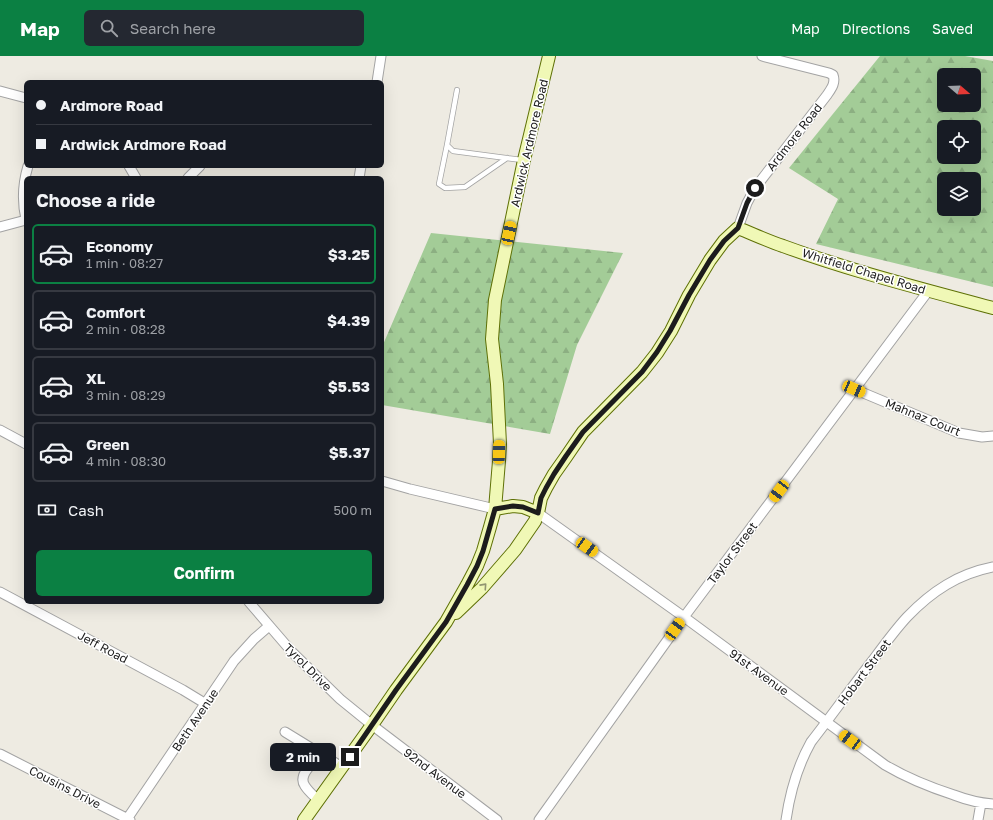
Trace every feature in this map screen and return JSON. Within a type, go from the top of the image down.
[{"type":"street","points":[[377,80],[382,56]]},
{"type":"street","name":"Ardwick Ardmore Road","points":[[304,820],[446,622],[477,566],[489,533],[495,509],[500,444],[497,384],[492,339],[496,294],[524,160],[549,56]]},
{"type":"street","name":"Ardmore Road","points":[[446,622],[482,588],[515,550],[531,528],[538,513],[541,498],[566,456],[583,432],[642,372],[657,352],[710,260],[724,241],[738,228],[747,203],[755,188],[827,95],[833,84],[833,75],[829,73],[762,56]]},
{"type":"street","points":[[0,91],[24,97]]},
{"type":"street","points":[[190,176],[198,168]]},
{"type":"street","points":[[24,193],[24,204]]},
{"type":"street","points":[[0,227],[24,220]]},
{"type":"street","name":"Whitfield Chapel Road","points":[[738,228],[821,259],[993,308]]},
{"type":"street","name":"Taylor Street","points":[[539,820],[684,617],[929,290]]},
{"type":"street","name":"Mahnaz Court","points":[[854,389],[959,433],[982,437],[993,436]]},
{"type":"street","points":[[0,430],[24,443]]},
{"type":"street","points":[[384,482],[410,490],[495,509],[513,506],[523,507],[538,513]]},
{"type":"street","name":"91st Avenue","points":[[538,513],[684,617],[885,765],[904,776],[936,790],[981,803],[993,804]]},
{"type":"street","name":"Hobart Street","points":[[786,820],[790,797],[799,766],[811,742],[907,617],[929,597],[954,580],[980,570],[993,568]]},
{"type":"street","name":"Jeff Road","points":[[0,592],[183,690],[206,704]]},
{"type":"street","name":"Tyrol Drive","points":[[251,604],[292,652],[318,678],[340,699],[372,725]]},
{"type":"street","name":"Beth Avenue","points":[[129,819],[234,661],[254,639],[269,626]]},
{"type":"street","name":"92nd Avenue","points":[[372,725],[497,820]]},
{"type":"street","points":[[285,732],[342,767]]},
{"type":"street","name":"Cousins Drive","points":[[0,754],[129,819]]},
{"type":"street","points":[[318,800],[304,785],[302,778],[314,762],[323,755]]},
{"type":"street","points":[[978,820],[981,803]]},
{"type":"lane","points":[[457,90],[439,184],[445,188],[465,187],[507,158]]},
{"type":"lane","points":[[447,144],[453,151],[524,160]]},
{"type":"green space","points":[[880,56],[965,56],[993,61],[993,287],[816,244],[838,199],[789,168]]},
{"type":"green space","points":[[431,233],[623,253],[577,345],[550,434],[384,405],[384,342]]},
{"type":"route","points":[[350,757],[396,690],[446,622],[477,566],[483,551],[495,509],[513,506],[523,507],[538,513],[541,498],[546,488],[583,432],[642,372],[657,352],[710,260],[724,241],[738,228],[741,217],[755,188]]}]
